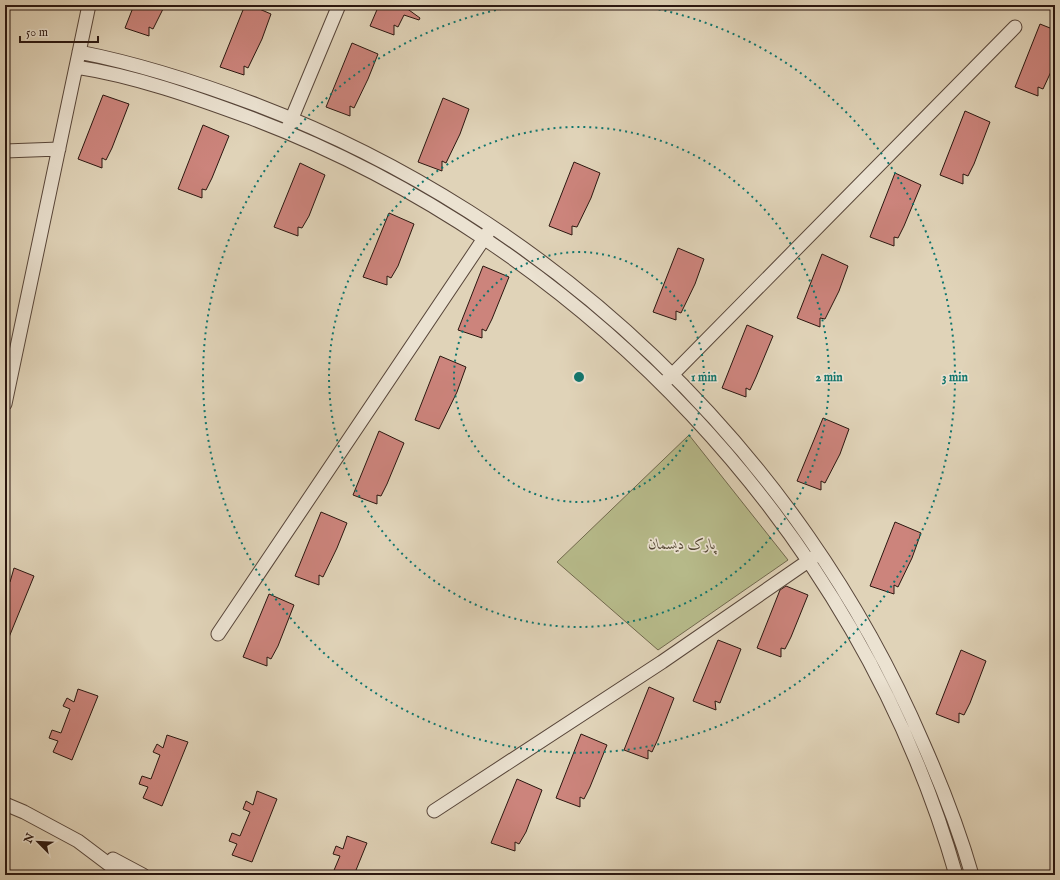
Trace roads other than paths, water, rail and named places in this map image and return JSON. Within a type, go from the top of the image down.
[{"type":"street","points":[[5,404],[89,5]]},
{"type":"street","points":[[286,131],[339,5]]},
{"type":"street","points":[[662,386],[1015,27]]},
{"type":"street","points":[[79,52],[159,71],[224,92],[292,118],[370,154],[436,190],[492,226],[548,265],[608,313],[673,374],[711,414],[769,482],[821,553],[879,648],[914,720],[939,780],[972,875]]},
{"type":"street","points":[[76,67],[98,70],[219,106],[286,131],[363,167],[485,238],[539,277],[604,329],[703,427],[756,490],[808,560],[866,654],[916,758],[956,875]]},
{"type":"street","points":[[5,151],[59,149]]},
{"type":"street","points":[[218,634],[492,226]]},
{"type":"street","points":[[434,811],[662,662],[808,560],[821,553]]},
{"type":"street","points":[[5,804],[24,812],[143,875]]},
{"type":"street","points":[[78,841],[123,875]]},
{"type":"park label","name":"پارک دیسمان","points":[[682,544]]}]
